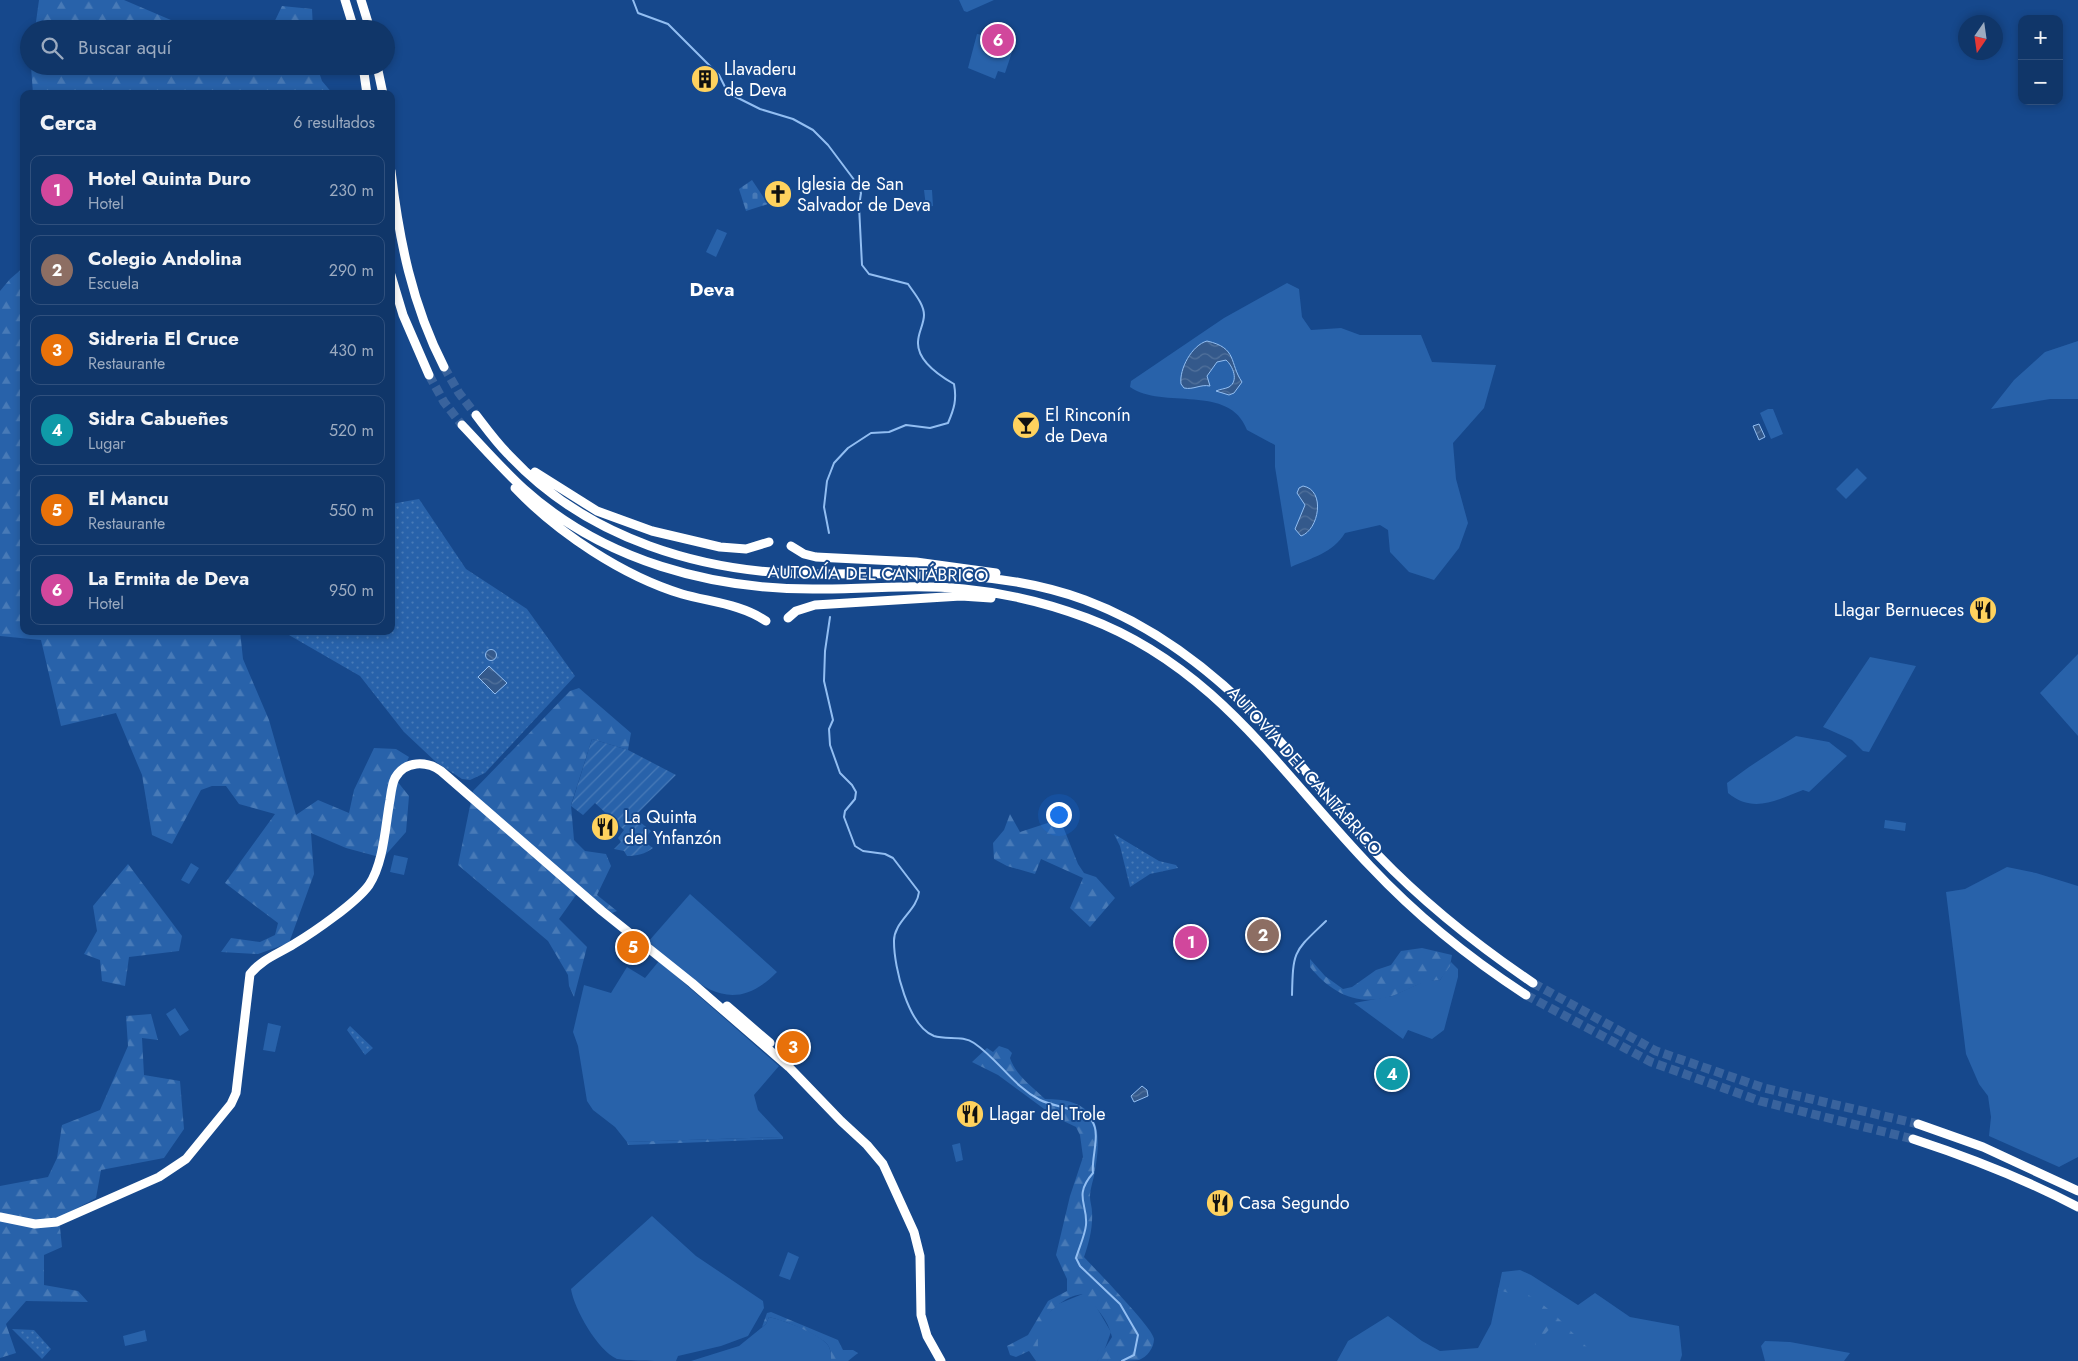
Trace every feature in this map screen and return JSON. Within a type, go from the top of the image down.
[{"type":"highway","points":[[345,0],[351,20]]},
{"type":"highway","points":[[361,0],[367,20]]},
{"type":"highway","points":[[364,75],[366,90]]},
{"type":"highway","points":[[379,75],[382,90]]},
{"type":"highway","points":[[395,196],[405,258],[417,305],[444,366]]},
{"type":"highway","points":[[395,288],[403,315],[429,375]]},
{"type":"highway","name":"AUTOVÍA DEL CANTÁBRICO","points":[[769,542],[746,549],[720,547],[652,531],[597,511],[535,472],[476,415],[508,454],[558,497],[595,522],[676,557],[718,566],[762,572],[960,574],[1042,587],[1086,600],[1131,620],[1209,672],[1253,712],[1377,853],[1412,888],[1484,949],[1533,983]]},
{"type":"highway","name":"AUTOVÍA DEL CANTÁBRICO","points":[[462,425],[526,490],[555,513],[598,539],[631,555],[673,571],[716,581],[762,588],[961,588],[1005,594],[1065,610],[1090,619],[1126,636],[1189,675],[1216,697],[1270,752],[1368,865],[1404,901],[1477,962],[1526,995]]},
{"type":"highway","points":[[471,434],[478,450],[523,496],[584,545],[622,568],[652,583],[682,594],[749,610],[766,621]]},
{"type":"highway","points":[[791,546],[816,557],[916,562],[960,567],[1024,579],[1042,587]]},
{"type":"highway","points":[[788,618],[796,611],[815,605],[961,596],[1003,599],[1047,609],[1087,623],[1123,639],[1156,657],[1216,697]]},
{"type":"highway","points":[[0,1217],[35,1224],[57,1222],[160,1177],[186,1159],[230,1104],[236,1093],[250,974],[264,960],[294,944],[335,915],[368,886],[380,855],[395,778],[406,768],[414,764],[429,764],[442,771],[602,911],[692,983],[713,995],[742,1017],[771,1043],[789,1067],[841,1121],[867,1144],[883,1164],[900,1198],[918,1244],[921,1315],[927,1336],[941,1361]]},
{"type":"highway","points":[[1918,1124],[1983,1147],[2078,1190]]},
{"type":"highway","points":[[1913,1139],[1978,1160],[2042,1188],[2078,1207]]},
{"type":"green space","points":[[39,0],[124,0],[171,20],[36,20]]},
{"type":"green space","points":[[959,0],[994,0],[967,12],[964,11]]},
{"type":"green space","points":[[282,6],[312,9],[313,20],[275,20]]},
{"type":"green space","points":[[977,34],[983,35],[982,42],[987,43],[986,48],[1008,54],[1011,45],[1014,46],[1005,73],[998,71],[995,79],[968,68]]},
{"type":"green space","points":[[32,75],[320,75],[322,81],[330,90],[33,90]]},
{"type":"green space","points":[[752,180],[768,204],[746,211],[739,189]]},
{"type":"green space","points":[[924,190],[932,190],[933,206],[926,207]]},
{"type":"green space","points":[[717,229],[727,233],[716,257],[706,252]]},
{"type":"green space","points":[[20,270],[20,635],[240,635],[243,659],[269,720],[296,815],[318,800],[349,813],[354,790],[374,748],[396,749],[409,757],[397,781],[409,796],[406,832],[383,858],[346,848],[311,833],[314,874],[289,943],[258,954],[221,952],[231,938],[260,942],[275,935],[278,923],[225,883],[275,814],[239,804],[226,786],[212,786],[201,790],[172,844],[152,835],[142,775],[116,713],[61,726],[41,640],[0,636],[0,291]]},
{"type":"green space","points":[[1287,283],[1299,289],[1302,317],[1311,330],[1341,328],[1360,335],[1421,335],[1432,362],[1496,365],[1484,408],[1453,443],[1456,479],[1468,523],[1459,548],[1434,580],[1409,572],[1390,552],[1388,530],[1380,525],[1345,533],[1328,550],[1291,567],[1275,467],[1275,445],[1247,430],[1238,416],[1226,407],[1194,399],[1144,394],[1130,387],[1131,381],[1224,318]]},
{"type":"green space","points":[[2078,341],[2078,399],[2050,399],[1991,409],[2014,380],[2045,352]]},
{"type":"green space","points":[[1773,409],[1783,434],[1771,439],[1760,413]]},
{"type":"green space","points":[[1857,468],[1867,478],[1846,499],[1836,489]]},
{"type":"green space","points":[[419,499],[466,569],[527,609],[575,676],[485,773],[470,780],[462,779],[436,762],[404,732],[360,676],[289,635],[395,635],[395,503]]},
{"type":"green space","points":[[2078,654],[2078,736],[2040,693]]},
{"type":"green space","points":[[1870,657],[1916,666],[1869,752],[1863,751],[1852,740],[1823,727]]},
{"type":"green space","points":[[579,688],[631,733],[628,750],[592,739],[571,805],[574,840],[585,851],[606,854],[611,866],[597,895],[617,911],[612,913],[581,888],[559,919],[587,947],[574,997],[569,986],[568,975],[548,941],[458,865],[473,791],[570,691]]},
{"type":"green space","points":[[1796,736],[1829,742],[1847,756],[1809,792],[1803,790],[1774,801],[1756,804],[1747,803],[1728,793],[1727,783]]},
{"type":"green space","points":[[592,739],[628,750],[676,775],[634,817],[651,831],[643,841],[653,848],[647,852],[627,856],[624,851],[614,849],[621,842],[618,838],[624,830],[595,803],[583,815],[571,806]]},
{"type":"green space","points":[[1010,814],[1020,832],[1060,819],[1078,864],[1084,873],[1096,877],[1115,898],[1090,927],[1070,908],[1083,878],[1041,859],[1035,874],[1007,866],[994,859],[993,843],[1004,830]]},
{"type":"green space","points":[[1885,820],[1906,823],[1905,831],[1884,828]]},
{"type":"green space","points":[[1114,834],[1159,861],[1176,865],[1178,868],[1150,874],[1130,887],[1120,846]]},
{"type":"green space","points":[[394,855],[408,858],[404,875],[390,872]]},
{"type":"green space","points":[[191,863],[199,868],[189,884],[181,880]]},
{"type":"green space","points":[[128,864],[182,936],[179,951],[129,957],[125,986],[102,981],[100,960],[84,954],[97,931],[93,906]]},
{"type":"green space","points":[[2007,867],[2036,873],[2078,886],[2078,1157],[2059,1167],[1989,1136],[1991,1117],[1988,1096],[1979,1084],[1966,1054],[1946,892],[1965,889]]},
{"type":"green space","points":[[690,894],[777,972],[759,987],[741,994],[725,994],[709,989],[694,980],[648,942]]},
{"type":"green space","points":[[1422,948],[1452,955],[1450,966],[1440,980],[1421,984],[1380,999],[1357,999],[1336,991],[1310,967],[1310,959],[1325,976],[1343,989],[1352,987],[1376,970],[1391,965],[1401,951]]},
{"type":"green space","points":[[659,961],[779,1066],[754,1095],[758,1110],[783,1137],[627,1142],[615,1127],[593,1110],[587,1101],[578,1046],[573,1032],[584,985],[611,993],[627,967],[645,978]]},
{"type":"green space","points":[[1451,962],[1458,969],[1458,977],[1444,1030],[1432,1039],[1408,1030],[1403,1039],[1354,1003],[1392,996],[1425,981],[1440,980]]},
{"type":"green space","points":[[175,1008],[189,1030],[180,1036],[166,1014]]},
{"type":"green space","points":[[151,1014],[158,1040],[142,1038],[144,1075],[180,1081],[184,1129],[164,1158],[101,1170],[96,1198],[59,1218],[62,1247],[44,1255],[44,1285],[78,1291],[88,1302],[26,1301],[6,1324],[16,1353],[0,1358],[0,1186],[48,1177],[57,1158],[62,1125],[100,1110],[128,1046],[126,1016]]},
{"type":"green space","points":[[268,1023],[281,1026],[275,1052],[263,1050]]},
{"type":"green space","points":[[350,1026],[373,1048],[365,1055],[347,1030]]},
{"type":"green space","points":[[999,1046],[1008,1049],[1012,1053],[1010,1058],[1016,1070],[1045,1099],[1062,1100],[1076,1104],[1086,1110],[1092,1118],[1098,1140],[1090,1194],[1091,1229],[1084,1257],[1135,1312],[1151,1333],[1154,1342],[1150,1352],[1139,1360],[1097,1361],[1112,1337],[1104,1319],[1083,1294],[1062,1302],[1046,1318],[1038,1339],[1043,1361],[1036,1361],[1029,1351],[1016,1357],[1010,1355],[1007,1346],[1028,1335],[1048,1301],[1067,1291],[1067,1279],[1056,1255],[1070,1196],[1083,1157],[1080,1135],[1076,1127],[1055,1117],[998,1075],[972,1062],[987,1048],[993,1052]]},
{"type":"green space","points":[[783,1137],[783,1139],[628,1145],[627,1142]]},
{"type":"green space","points":[[960,1143],[963,1160],[956,1162],[952,1145]]},
{"type":"green space","points":[[652,1216],[696,1256],[763,1301],[764,1308],[748,1336],[721,1346],[678,1356],[676,1361],[617,1359],[602,1348],[582,1318],[571,1289]]},
{"type":"green space","points":[[788,1252],[799,1257],[790,1280],[779,1276]]},
{"type":"green space","points":[[1520,1270],[1578,1305],[1595,1293],[1630,1317],[1679,1326],[1682,1355],[1680,1361],[1337,1361],[1348,1341],[1388,1316],[1422,1341],[1440,1351],[1478,1348],[1491,1324],[1502,1272]]},
{"type":"green space","points":[[1499,1287],[1512,1288],[1537,1300],[1590,1350],[1595,1361],[1591,1361],[1583,1349],[1555,1323],[1535,1345],[1536,1340],[1551,1320],[1528,1298],[1498,1290]]},
{"type":"green space","points":[[1085,1293],[1097,1308],[1111,1332],[1103,1354],[1097,1361],[1041,1361],[1035,1352],[1037,1325],[1058,1304]]},
{"type":"green space","points":[[771,1312],[838,1340],[843,1350],[853,1350],[858,1353],[848,1361],[831,1361],[828,1345],[807,1331],[769,1317],[766,1324],[762,1327],[767,1313]]},
{"type":"green space","points":[[769,1317],[799,1327],[821,1339],[829,1347],[831,1361],[691,1361],[739,1346],[766,1324]]},
{"type":"green space","points":[[12,1329],[34,1330],[51,1349],[42,1359]]},
{"type":"green space","points":[[145,1330],[147,1341],[125,1346],[123,1336]]},
{"type":"green space","points":[[1765,1341],[1790,1342],[1850,1353],[1844,1361],[1765,1361],[1761,1346]]},
{"type":"water","points":[[1207,341],[1224,348],[1231,357],[1242,382],[1234,393],[1229,395],[1216,391],[1229,387],[1234,381],[1233,370],[1226,360],[1217,362],[1207,376],[1210,386],[1184,388],[1181,384],[1182,372],[1188,358],[1196,347]]},
{"type":"water","points":[[1759,424],[1765,437],[1759,440],[1753,426]]},
{"type":"water","points":[[1303,486],[1310,489],[1315,495],[1317,510],[1316,519],[1312,526],[1301,536],[1295,529],[1305,505],[1297,493],[1299,488]]},
{"type":"water","points":[[489,650],[493,650],[496,655],[495,659],[489,660],[486,657],[486,653]]},
{"type":"water","points":[[489,666],[507,683],[495,694],[478,677]]},
{"type":"water","points":[[1142,1086],[1147,1090],[1148,1096],[1134,1102],[1131,1096]]},
{"type":"waterway","points":[[633,0],[638,13],[668,24],[719,75],[728,93],[760,109],[793,119],[813,130],[828,145],[858,185],[861,193],[859,206],[862,265],[869,274],[908,284],[924,311],[918,342],[921,355],[930,367],[954,384],[954,404],[948,423],[930,428],[906,425],[889,432],[871,433],[848,448],[834,463],[827,481],[824,507],[829,533]]},
{"type":"waterway","points":[[830,617],[825,651],[824,681],[833,720],[829,729],[830,745],[840,773],[856,792],[855,799],[845,811],[844,817],[855,846],[863,851],[885,854],[893,858],[919,892],[914,905],[897,928],[895,935],[895,953],[904,995],[917,1021],[925,1030],[934,1036],[960,1038],[974,1043],[1030,1094],[1040,1100],[1082,1114],[1088,1117],[1095,1126],[1096,1139],[1093,1173],[1087,1181],[1083,1194],[1086,1225],[1076,1258],[1080,1266],[1120,1304],[1138,1335],[1134,1355],[1122,1361]]},
{"type":"waterway","points":[[1292,995],[1293,968],[1297,952],[1307,939],[1326,921]]},
{"type":"tunnel","points":[[444,367],[459,393],[476,415]]},
{"type":"tunnel","points":[[429,375],[444,402],[462,425]]},
{"type":"tunnel","points":[[1533,983],[1656,1051],[1764,1088],[1918,1124]]},
{"type":"tunnel","points":[[1526,995],[1651,1062],[1760,1101],[1913,1139]]},
{"type":"place","name":"La Ermita de Deva","points":[[998,40]]},
{"type":"place","name":"Llavaderu de Deva","points":[[705,79]]},
{"type":"place","name":"Iglesia de San Salvador de Deva","points":[[778,194]]},
{"type":"place","name":"El Rinconín de Deva","points":[[1026,425]]},
{"type":"place","name":"Llagar Bernueces","points":[[1983,610]]},
{"type":"place","name":"La Quinta del Ynfanzón","points":[[605,827]]},
{"type":"place","name":"Colegio Andolina","points":[[1263,935]]},
{"type":"place","name":"Hotel Quinta Duro","points":[[1191,942]]},
{"type":"place","name":"El Mancu","points":[[633,947]]},
{"type":"place","name":"Sidreria El Cruce","points":[[793,1047]]},
{"type":"place","name":"Sidra Cabueñes","points":[[1392,1074]]},
{"type":"place","name":"Llagar del Trole","points":[[970,1114]]},
{"type":"place","name":"Casa Segundo","points":[[1220,1203]]},
{"type":"district","name":"Deva","points":[[712,289]]}]
